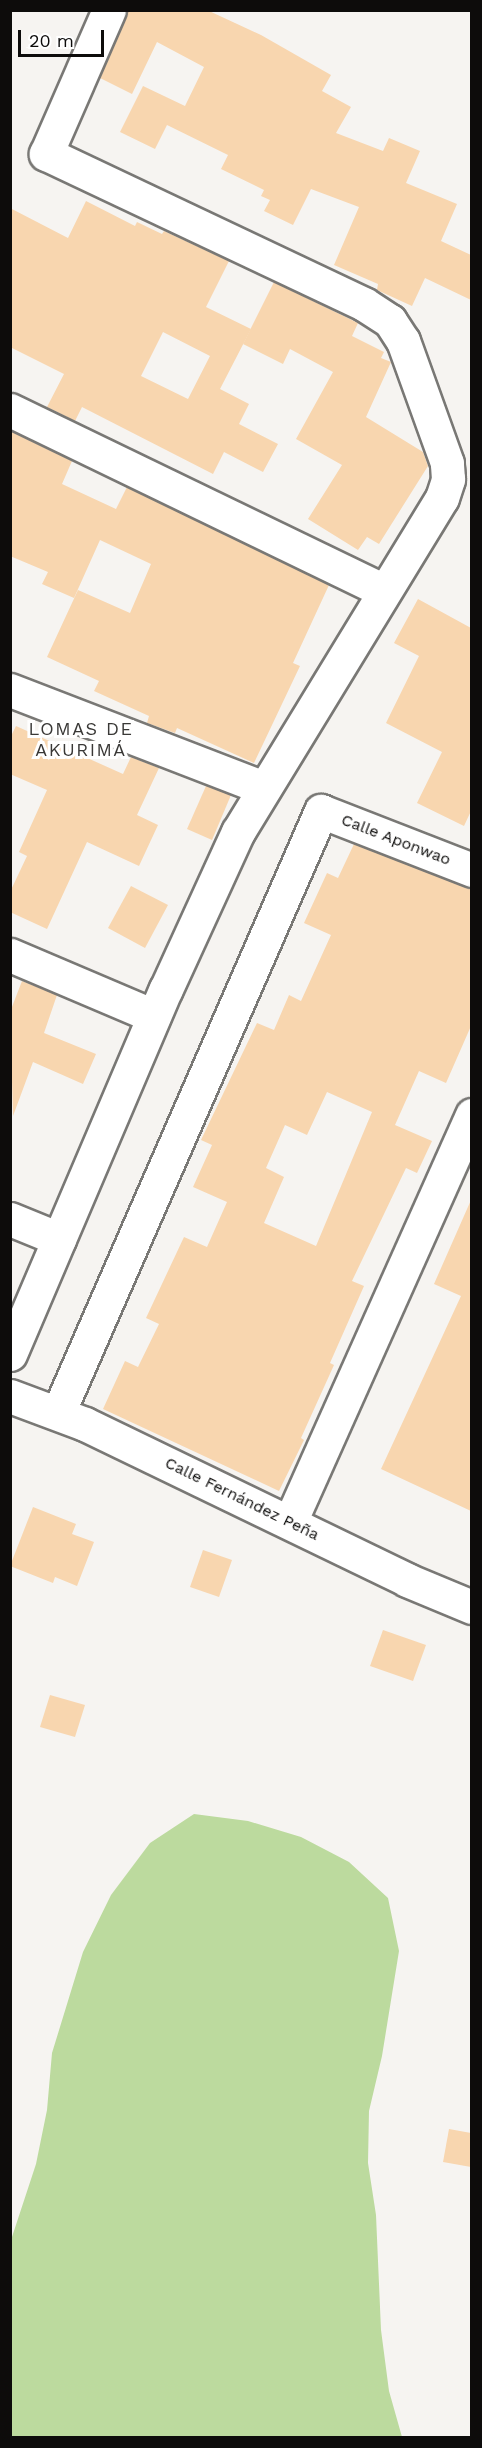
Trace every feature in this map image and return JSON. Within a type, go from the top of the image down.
[{"type":"street","points":[[10,1354],[154,1016],[238,832],[442,498],[448,479],[447,463],[403,341],[390,321],[364,304],[46,154],[110,10]]},
{"type":"street","points":[[10,410],[384,591]]},
{"type":"street","points":[[10,690],[264,788]]},
{"type":"street","name":"Calle Aponwao","points":[[57,1413],[321,811],[471,870]]},
{"type":"street","points":[[10,955],[154,1016]]},
{"type":"street","points":[[290,1522],[471,1115]]},
{"type":"street","points":[[10,1220],[59,1239]]},
{"type":"street","name":"Calle Fernández Peña","points":[[10,1396],[57,1413],[471,1607]]},
{"type":"green space","points":[[194,1814],[248,1821],[301,1837],[349,1862],[388,1898],[399,1951],[382,2056],[369,2111],[368,2163],[376,2215],[381,2330],[389,2391],[402,2437],[11,2437],[11,2240],[36,2164],[47,2110],[52,2053],[83,1952],[111,1895],[150,1843]]},
{"type":"building","points":[[127,10],[207,10],[261,35],[331,75],[322,91],[351,107],[336,133],[383,151],[389,138],[420,151],[406,183],[457,204],[441,241],[471,255],[471,300],[425,278],[412,306],[377,290],[378,284],[334,265],[359,207],[311,189],[293,225],[264,211],[270,200],[261,196],[264,190],[221,169],[228,155],[167,125],[155,149],[120,132],[143,86],[185,106],[204,67],[157,42],[132,94],[100,78]]},
{"type":"building","points":[[86,201],[135,226],[137,222],[162,234],[164,231],[229,261],[206,307],[251,329],[220,389],[249,404],[239,424],[278,444],[263,472],[224,452],[213,474],[82,407],[75,421],[47,407],[64,374],[10,347],[10,208],[68,238]],"holes":[[[163,332],[210,356],[188,399],[141,376]]]},
{"type":"building","points":[[274,282],[358,323],[352,336],[384,352],[381,358],[391,362],[366,417],[423,452],[428,466],[379,544],[367,537],[358,550],[308,519],[342,465],[296,439],[333,372],[290,349],[283,364],[243,344]]},
{"type":"building","points":[[10,431],[72,461],[62,484],[116,509],[127,487],[329,585],[293,663],[300,666],[254,763],[177,728],[175,733],[147,723],[149,716],[94,691],[99,681],[47,657],[78,590],[130,613],[151,564],[100,540],[74,598],[42,584],[48,572],[10,556]]},
{"type":"building","points":[[418,599],[471,628],[471,811],[464,826],[417,803],[442,752],[386,723],[419,656],[394,643]]},
{"type":"building","points":[[16,726],[123,774],[131,757],[159,768],[137,815],[158,825],[139,866],[87,842],[47,929],[10,912],[10,892],[27,856],[19,852],[47,790],[10,774],[10,738]]},
{"type":"building","points":[[206,786],[231,795],[212,840],[187,829]]},
{"type":"building","points":[[354,844],[471,888],[471,1026],[446,1083],[419,1071],[395,1125],[432,1141],[417,1173],[406,1168],[352,1281],[364,1286],[330,1363],[334,1365],[301,1438],[304,1440],[279,1491],[103,1409],[125,1361],[138,1367],[159,1324],[146,1318],[184,1237],[207,1247],[227,1202],[193,1187],[212,1145],[201,1140],[257,1023],[274,1030],[289,995],[301,1001],[331,935],[304,923],[327,873],[338,878]],"holes":[[[327,1092],[372,1112],[316,1246],[264,1223],[284,1177],[266,1168],[285,1125],[307,1135]]]},
{"type":"building","points":[[131,886],[168,905],[145,948],[108,928]]},
{"type":"building","points":[[22,981],[57,995],[44,1033],[96,1054],[83,1084],[33,1062],[13,1116],[10,1012]]},
{"type":"building","points":[[471,1200],[471,1511],[381,1469],[461,1296],[434,1284]]},
{"type":"building","points":[[33,1507],[76,1524],[72,1534],[94,1542],[77,1586],[55,1577],[53,1583],[10,1566]]},
{"type":"building","points":[[203,1550],[232,1560],[219,1597],[190,1587]]},
{"type":"building","points":[[383,1630],[426,1645],[413,1681],[370,1666]]},
{"type":"building","points":[[50,1695],[85,1705],[75,1737],[40,1727]]},
{"type":"building","points":[[449,2129],[471,2133],[471,2167],[443,2162]]},
{"type":"district","name":"LOMAS DE AKURIMÁ","points":[[81,740]]}]
